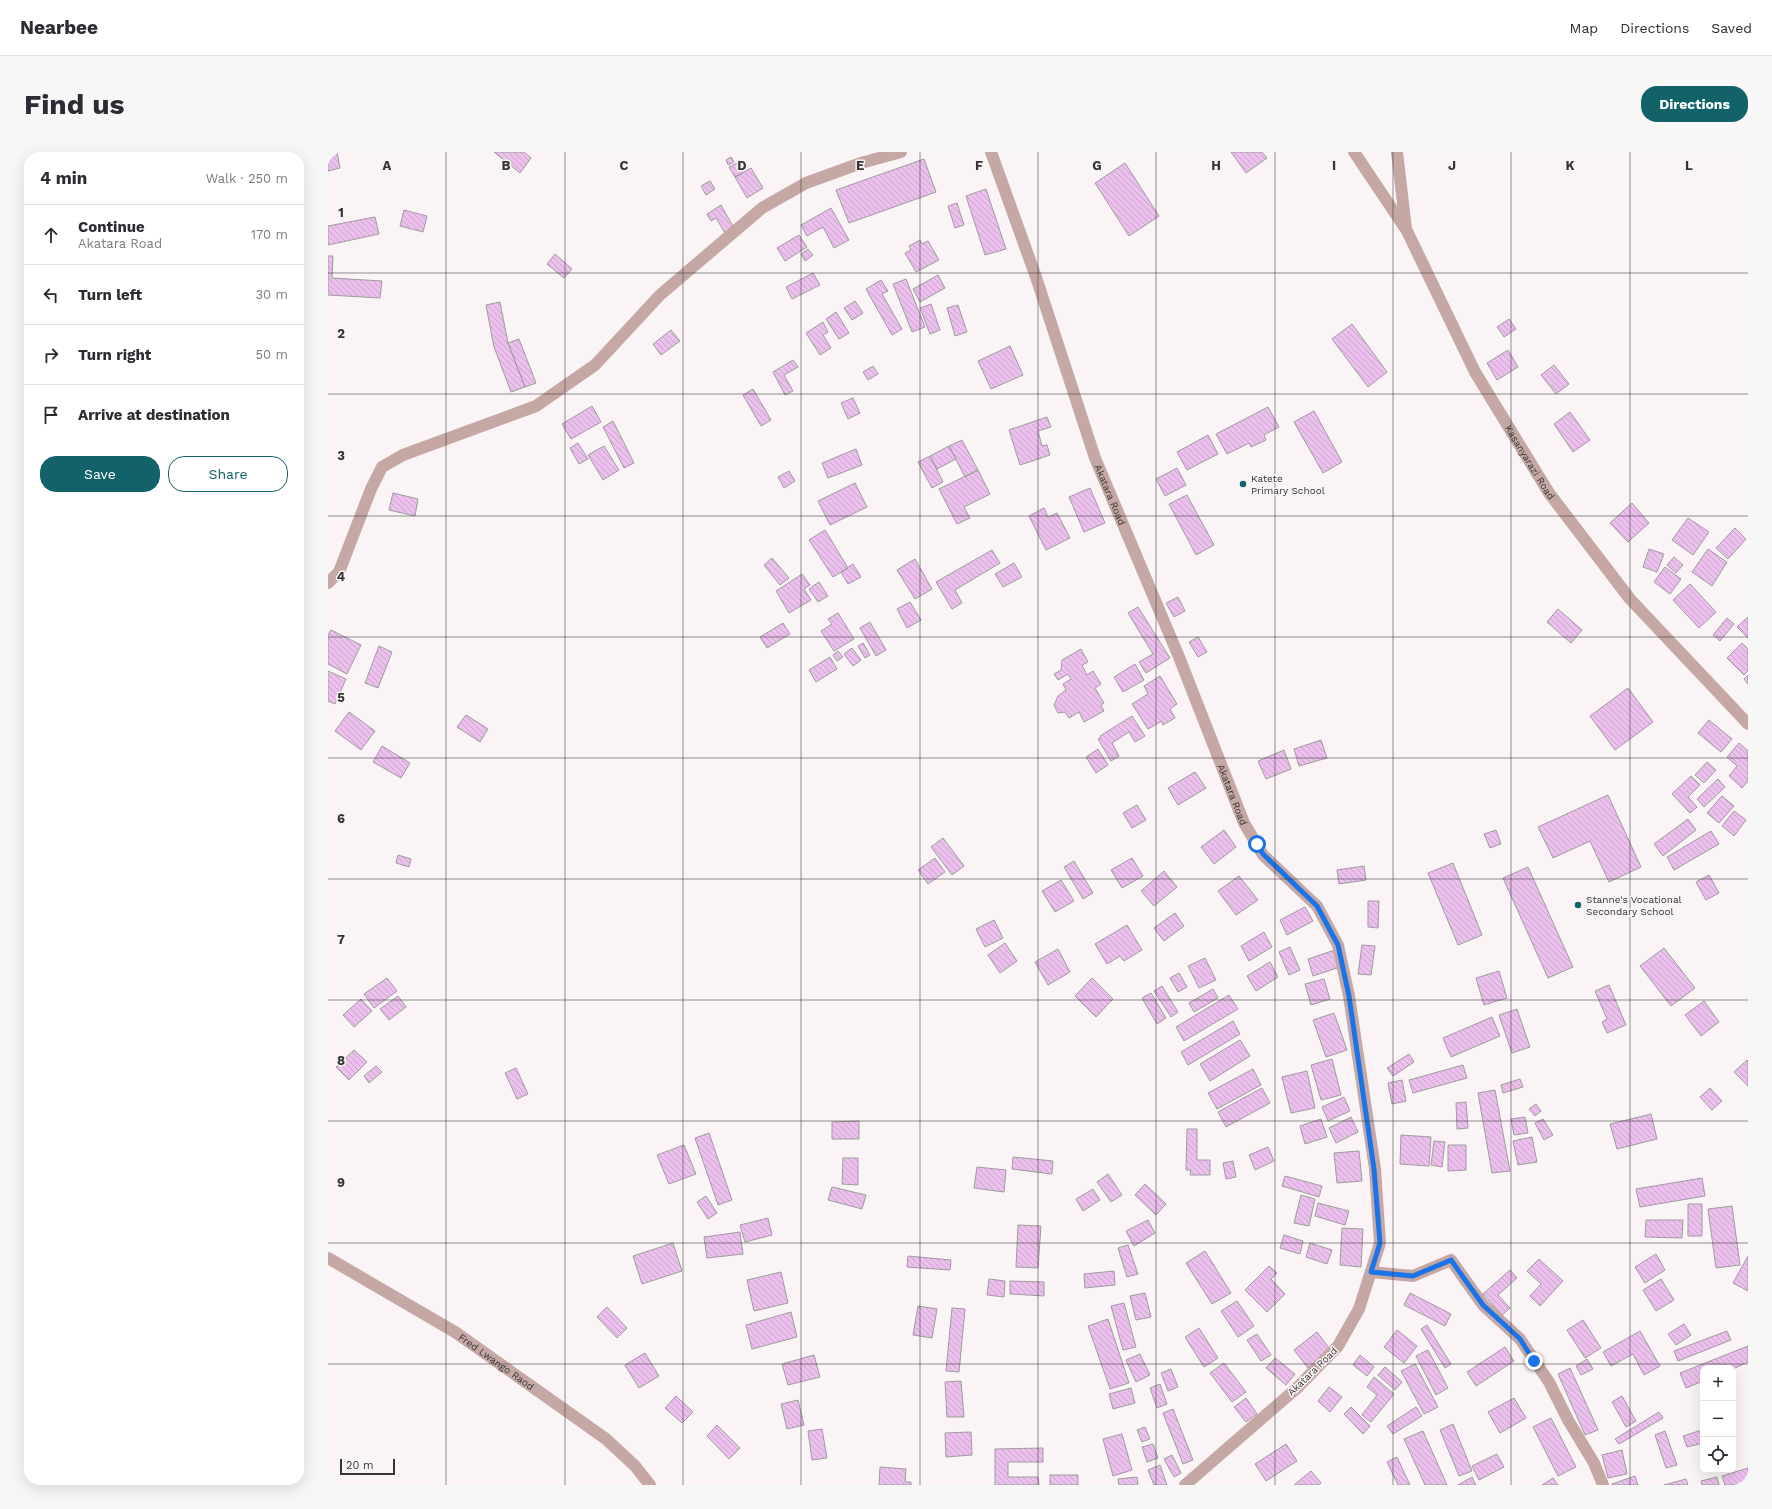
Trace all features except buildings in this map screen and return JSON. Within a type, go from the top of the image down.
[{"type":"street","points":[[328,583],[339,572],[371,488],[382,467],[403,455],[536,406],[595,365],[660,295],[762,208],[806,182],[861,163],[901,152]]},
{"type":"street","name":"Akatara Road","points":[[991,152],[1043,299],[1095,458],[1179,657],[1244,823],[1263,854],[1317,906],[1338,945],[1349,996],[1374,1169],[1380,1243],[1360,1309],[1338,1346],[1297,1388],[1185,1485]]},
{"type":"street","points":[[1354,152],[1406,229]]},
{"type":"street","name":"Kasanyarazi Road","points":[[1397,152],[1406,229],[1475,372],[1549,493],[1630,599],[1748,724]]},
{"type":"street","name":"Fred Lwango Raod","points":[[328,1258],[461,1337],[606,1440],[635,1466],[650,1485]]},
{"type":"street","points":[[1371,1272],[1413,1276],[1451,1260],[1483,1305],[1520,1339],[1549,1382],[1568,1420],[1594,1463],[1603,1485]]},
{"type":"place","name":"Katete Primary School","points":[[1243,484]]},
{"type":"place","name":"Stanne's Vocational Secondary School","points":[[1578,905]]},
{"type":"route","points":[[1257,844],[1263,854],[1317,906],[1338,945],[1349,996],[1374,1169],[1380,1243],[1371,1272],[1413,1276],[1451,1260],[1483,1305],[1520,1339],[1534,1361]]}]
